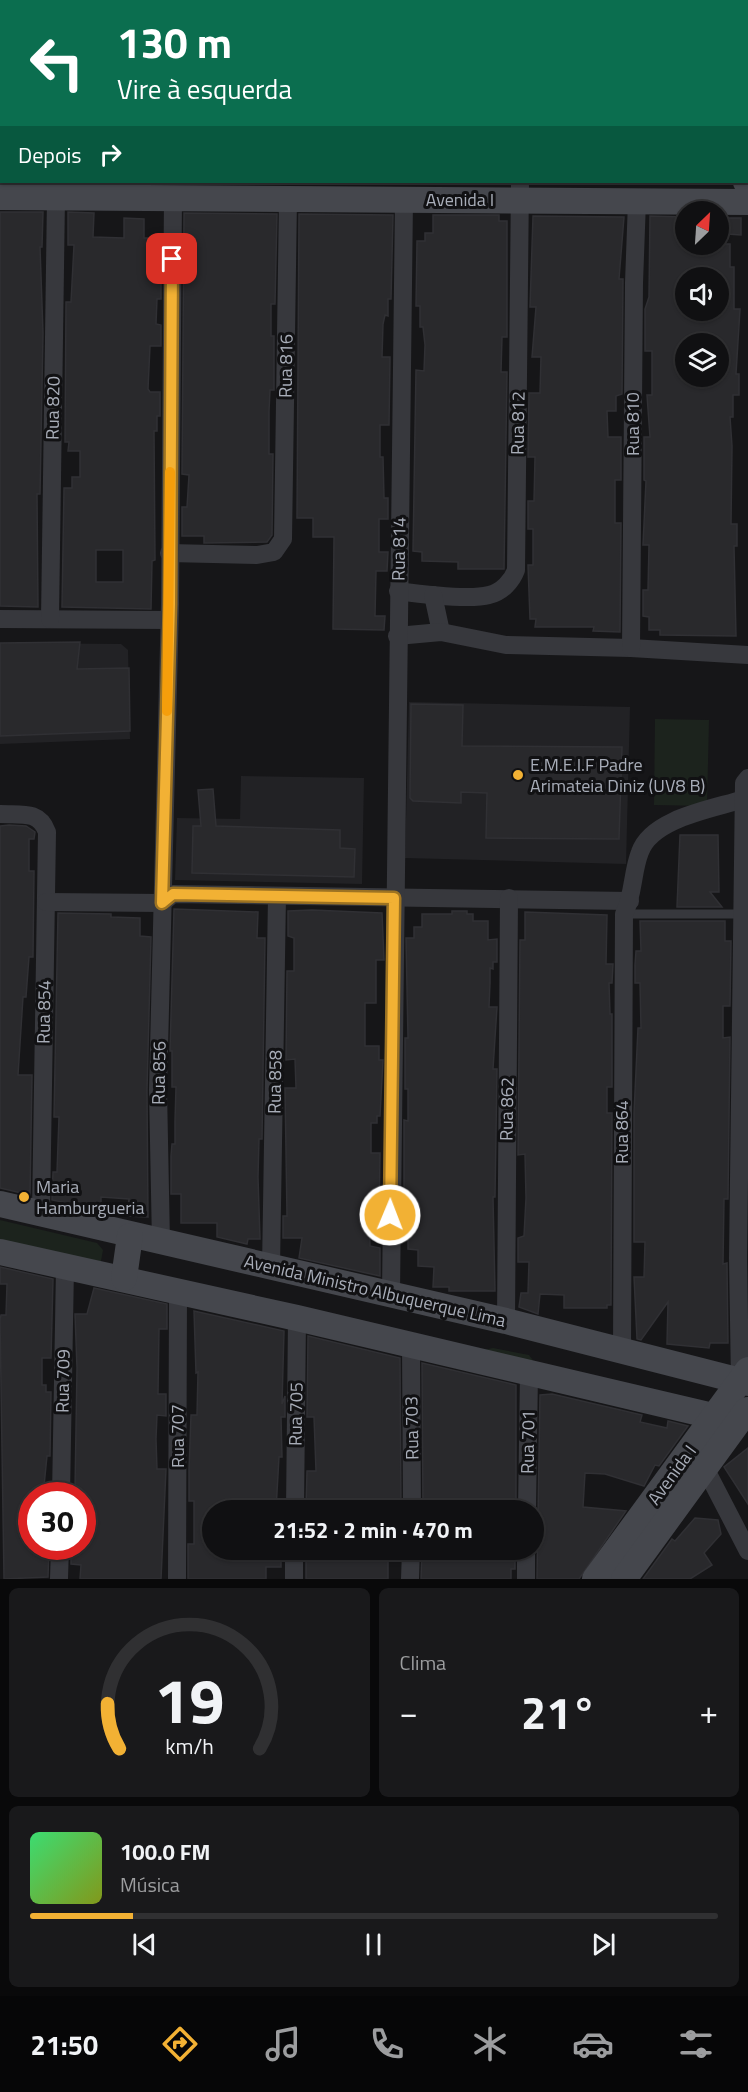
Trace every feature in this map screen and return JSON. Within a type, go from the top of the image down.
[{"type":"street","name":"Avenida I","points":[[0,197],[56,197],[171,186],[288,199],[404,200],[520,191],[637,201],[748,202]]},
{"type":"street","name":"Rua 856","points":[[160,1243],[158,1090],[169,620],[171,186]]},
{"type":"street","name":"Rua 812","points":[[398,591],[433,595],[489,595],[512,580],[516,570],[520,191]]},
{"type":"street","name":"Rua 820","points":[[50,619],[56,197]]},
{"type":"street","name":"Rua 816","points":[[169,553],[256,555],[274,552],[284,533],[288,199]]},
{"type":"street","name":"Rua 814","points":[[391,1293],[397,636],[404,200]]},
{"type":"street","name":"Rua 810","points":[[631,648],[634,284],[637,201]]},
{"type":"street","points":[[433,595],[441,632]]},
{"type":"street","points":[[0,619],[169,620]]},
{"type":"street","points":[[397,636],[441,632],[506,645],[631,648],[748,655]]},
{"type":"street","points":[[745,1378],[738,1258],[744,783],[748,778]]},
{"type":"street","name":"Rua 864","points":[[622,1350],[627,907],[640,851],[648,837],[680,819],[744,800]]},
{"type":"street","name":"Rua 854","points":[[0,814],[35,815],[43,820],[47,832],[41,1213]]},
{"type":"street","points":[[46,902],[162,903],[173,894],[509,898],[627,907]]},
{"type":"street","name":"Rua 858","points":[[271,1268],[277,896]]},
{"type":"street","name":"Rua 862","points":[[506,1321],[509,898]]},
{"type":"street","name":"Avenida Ministro Albuquerque Lima","points":[[0,1204],[160,1243],[391,1293],[745,1378]]},
{"type":"street","points":[[124,1278],[130,1236]]},
{"type":"street","points":[[0,1252],[65,1268],[124,1278],[178,1293],[297,1318],[529,1373],[734,1416]]},
{"type":"street","name":"Rua 709","points":[[61,1482],[65,1268]]},
{"type":"street","name":"Rua 707","points":[[177,1579],[178,1293]]},
{"type":"street","name":"Rua 705","points":[[295,1500],[297,1318]]},
{"type":"street","name":"Rua 703","points":[[411,1345],[412,1500]]},
{"type":"street","name":"Rua 701","points":[[527,1500],[529,1373]]},
{"type":"street","name":"Avenida I","points":[[595,1579],[734,1416],[745,1378]]},
{"type":"street","name":"Avenida I","points":[[624,1579],[696,1461]]},
{"type":"street","points":[[696,1461],[748,1551]]},
{"type":"street","points":[[59,1579],[60,1560]]},
{"type":"street","points":[[294,1560],[294,1579]]},
{"type":"street","points":[[410,1579],[411,1560]]},
{"type":"street","points":[[526,1560],[526,1579]]},
{"type":"lane","points":[[627,907],[743,914]]},
{"type":"shaded area","points":[[0,643],[121,644],[128,650],[130,739],[0,744]]},
{"type":"shaded area","name":"E.M.E.I.F Padre Arimateia Diniz (UV8 B)","points":[[409,702],[630,707],[626,864],[405,858]]},
{"type":"shaded area","points":[[655,719],[709,720],[707,806],[654,805]]},
{"type":"shaded area","points":[[241,776],[364,778],[362,884],[175,880],[177,818],[240,819]]},
{"type":"shaded area","points":[[0,1220],[97,1243],[103,1250],[101,1261],[94,1265],[0,1242]]},
{"type":"shaded area","points":[[493,1348],[529,1355],[535,1363],[484,1350]]},
{"type":"building","points":[[0,212],[43,212],[42,247],[40,247],[43,333],[40,494],[37,494],[38,607],[0,606]]},
{"type":"building","points":[[68,212],[94,213],[93,237],[124,238],[124,218],[144,219],[144,238],[152,238],[153,281],[161,282],[161,299],[157,299],[156,324],[161,325],[161,346],[150,346],[148,389],[150,392],[160,392],[160,416],[157,416],[157,431],[154,431],[155,560],[152,561],[151,609],[62,607],[64,488],[72,488],[72,477],[80,477],[80,451],[68,451],[69,442],[65,442],[66,302],[71,302],[74,245],[68,245]],"holes":[[[96,550],[123,550],[123,582],[96,582]]]},
{"type":"building","points":[[184,213],[277,214],[275,304],[271,304],[271,336],[274,336],[274,390],[270,390],[269,411],[269,454],[273,454],[272,535],[267,542],[204,543],[204,536],[182,536],[182,507],[187,507],[189,475],[182,474]]},
{"type":"building","points":[[299,214],[393,215],[391,299],[388,299],[388,316],[385,315],[383,324],[382,357],[390,357],[389,425],[380,425],[380,457],[383,457],[384,498],[388,498],[388,519],[379,519],[379,552],[388,552],[387,571],[376,571],[375,616],[385,616],[384,630],[333,629],[334,537],[313,537],[313,518],[297,518]]},
{"type":"building","points":[[433,215],[499,215],[499,221],[507,221],[507,337],[502,337],[501,372],[507,372],[504,569],[458,569],[458,562],[422,561],[422,552],[413,551],[416,370],[424,371],[425,345],[423,327],[420,327],[420,306],[416,306],[417,241],[425,241],[425,233],[433,233]]},
{"type":"building","points":[[533,216],[624,217],[619,279],[623,279],[622,394],[616,396],[616,411],[607,411],[608,437],[621,437],[621,480],[615,480],[615,523],[621,523],[620,632],[593,631],[594,627],[535,627],[536,619],[530,619],[528,565],[533,565],[533,529],[528,529],[528,501],[534,501],[535,457],[528,457],[529,393],[540,393],[541,357],[532,357],[536,307],[530,307]]},
{"type":"building","points":[[650,216],[675,217],[675,255],[729,255],[730,244],[730,267],[734,267],[734,309],[740,309],[736,374],[739,374],[739,395],[733,395],[733,417],[730,417],[731,524],[737,524],[737,546],[734,546],[736,636],[660,635],[660,630],[649,630],[649,617],[643,616],[643,590],[648,590],[649,545],[643,545],[646,481],[644,480],[644,437],[650,437],[647,395],[652,395],[652,351],[645,351],[645,309],[649,297]]},
{"type":"building","points":[[729,218],[741,218],[741,235],[729,234]]},
{"type":"building","points":[[80,642],[77,669],[129,668],[130,731],[0,736],[0,643]]},
{"type":"building","points":[[411,704],[463,705],[462,746],[622,747],[619,839],[486,838],[487,793],[461,792],[461,803],[413,801],[410,798]]},
{"type":"building","points":[[213,789],[216,826],[340,830],[340,848],[355,849],[354,877],[192,873],[193,826],[201,826],[198,790]]},
{"type":"building","points":[[0,826],[26,826],[35,832],[34,839],[29,839],[29,871],[34,871],[33,957],[29,957],[26,997],[23,997],[18,1075],[32,1075],[30,1195],[0,1188]]},
{"type":"building","points":[[680,835],[718,835],[719,892],[710,892],[722,907],[677,907]]},
{"type":"building","points":[[174,909],[258,912],[257,938],[265,938],[262,1139],[259,1139],[258,1177],[260,1239],[248,1239],[247,1244],[217,1237],[217,1223],[181,1223],[181,1194],[171,1194],[176,1087],[172,1087],[172,1051],[170,1051]]},
{"type":"building","points":[[288,911],[382,913],[384,960],[376,960],[376,1003],[365,1003],[365,1046],[379,1046],[379,1060],[383,1060],[380,1116],[377,1116],[377,1123],[371,1123],[371,1153],[380,1153],[379,1218],[369,1218],[370,1246],[380,1248],[380,1276],[299,1258],[302,1238],[283,1238],[283,1216],[287,1216],[285,1088],[296,1088],[295,1059],[286,1060],[287,971],[294,971],[294,938],[288,936]]},
{"type":"building","points":[[452,911],[467,911],[467,914],[473,914],[473,921],[488,921],[488,940],[497,939],[497,962],[493,962],[493,969],[490,968],[489,1007],[497,1007],[493,1069],[497,1069],[495,1197],[493,1197],[495,1291],[449,1291],[449,1287],[433,1287],[434,1267],[418,1266],[418,1250],[408,1249],[408,1239],[404,1239],[404,1120],[408,1121],[408,1089],[405,1089],[405,1038],[408,1038],[406,938],[414,938],[414,927],[422,927],[422,914],[452,914]]},
{"type":"building","points":[[525,912],[607,915],[606,964],[613,964],[612,983],[609,983],[610,1014],[612,1014],[612,1087],[607,1087],[607,1113],[612,1113],[611,1305],[607,1305],[607,1308],[564,1308],[564,1295],[540,1294],[538,1314],[519,1307],[521,1293],[528,1293],[529,1262],[518,1262],[518,1238],[524,1236],[526,1198],[525,1154],[518,1155],[520,940],[525,940]]},
{"type":"building","points":[[58,913],[111,914],[111,917],[140,918],[140,936],[151,937],[147,1090],[148,1217],[127,1216],[129,1199],[101,1197],[101,1210],[52,1200],[53,1172],[57,1172],[59,1117],[54,1117]]},
{"type":"building","points":[[640,921],[725,921],[725,941],[731,941],[730,1006],[723,1006],[723,1038],[730,1037],[728,1199],[724,1199],[723,1264],[727,1263],[728,1343],[710,1343],[709,1348],[667,1344],[668,1302],[641,1340],[637,1339],[634,1277],[644,1277],[645,1242],[634,1242],[634,1113],[638,1028],[641,1028],[640,983],[635,983],[635,965],[636,951],[641,951]]},
{"type":"building","points":[[0,1267],[53,1279],[51,1358],[42,1358],[42,1385],[46,1385],[46,1392],[51,1392],[50,1456],[47,1456],[44,1482],[18,1482],[18,1560],[49,1560],[48,1577],[4,1579],[0,1319],[1,1315],[6,1315],[7,1284],[0,1284]]},
{"type":"building","points":[[94,1288],[167,1304],[167,1329],[159,1329],[158,1394],[166,1394],[166,1416],[157,1415],[156,1439],[157,1469],[166,1469],[161,1579],[80,1579],[81,1565],[71,1564],[71,1560],[96,1560],[96,1482],[75,1482],[77,1368],[75,1314],[87,1314]]},
{"type":"building","points":[[194,1311],[284,1331],[282,1404],[285,1396],[285,1417],[281,1417],[282,1457],[279,1457],[277,1500],[202,1500],[202,1560],[281,1560],[281,1567],[266,1567],[266,1579],[188,1579],[188,1544],[194,1544],[194,1501],[189,1501],[189,1470],[191,1415],[197,1415],[198,1372],[196,1373]]},
{"type":"building","points":[[308,1336],[400,1358],[401,1500],[306,1500],[307,1471],[316,1471],[314,1417],[307,1417]]},
{"type":"building","points":[[422,1363],[516,1385],[516,1500],[423,1500]]},
{"type":"building","points":[[552,1394],[642,1415],[640,1422],[667,1428],[668,1421],[688,1426],[659,1466],[655,1465],[644,1486],[605,1474],[585,1473],[583,1507],[626,1511],[579,1579],[537,1579],[537,1560],[544,1560],[544,1500],[538,1500],[540,1395]]},
{"type":"building","points":[[748,1448],[748,1504],[724,1467]]},
{"type":"building","points":[[695,1518],[718,1520],[721,1534],[704,1553],[712,1565],[690,1579],[643,1579],[672,1539],[675,1541]]},
{"type":"building","points":[[306,1560],[388,1560],[388,1579],[306,1579]]},
{"type":"building","points":[[422,1560],[515,1560],[515,1569],[511,1569],[511,1579],[421,1579]]},
{"type":"slow traffic","points":[[167,711],[170,472]]},
{"type":"place","name":"E.M.E.I.F Padre Arimateia Diniz (UV8 B)","points":[[518,775]]},
{"type":"place","name":"Maria Hamburgueria","points":[[24,1197]]},
{"type":"route","points":[[172,259],[170,604],[162,903],[173,894],[394,898],[390,1215]]}]
